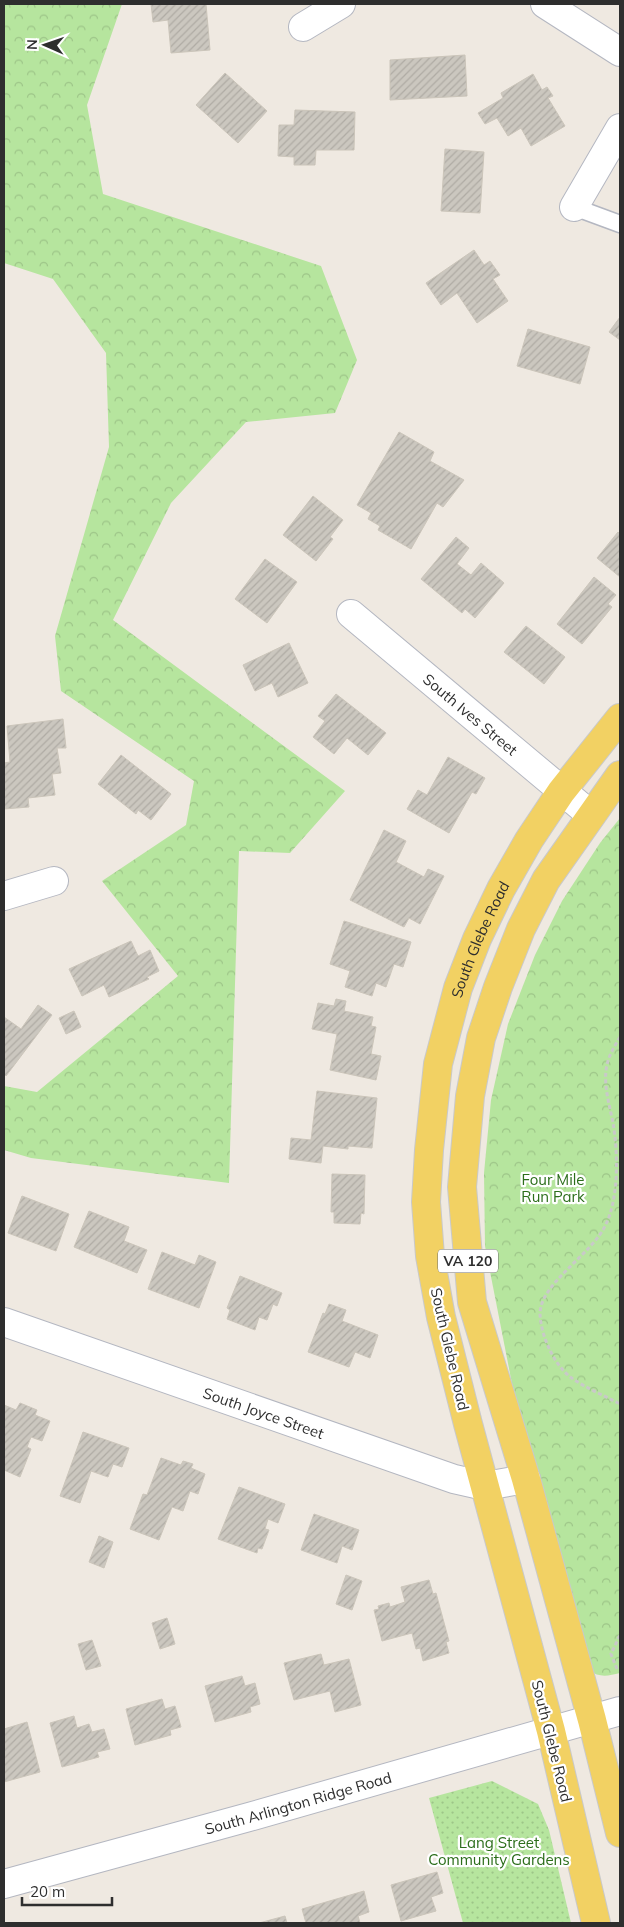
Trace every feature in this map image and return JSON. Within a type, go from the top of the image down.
[{"type":"main road","name":"South Glebe Road","points":[[596,1923],[551,1731],[484,1486],[441,1317],[430,1256],[426,1202],[429,1150],[438,1064],[458,988],[476,939],[524,848],[561,792],[620,718]]},
{"type":"main road","name":"South Glebe Road","points":[[620,775],[546,880],[520,929],[481,1038],[464,1140],[462,1187],[472,1302],[526,1479],[592,1720],[620,1833]]},
{"type":"street","points":[[302,27],[342,4]]},
{"type":"street","points":[[545,4],[620,52]]},
{"type":"street","points":[[574,207],[620,128]]},
{"type":"street","name":"South Ives Street","points":[[351,614],[561,792],[591,815]]},
{"type":"street","points":[[4,896],[54,881]]},
{"type":"street","name":"South Joyce Street","points":[[4,1322],[454,1479],[484,1486],[526,1479]]},
{"type":"street","name":"South Arlington Ridge Road","points":[[4,1884],[620,1711]]},
{"type":"lane","points":[[574,207],[620,224]]},
{"type":"path","points":[[620,1037],[611,1051],[606,1071],[618,1169],[608,1222],[600,1236],[552,1286],[544,1298],[540,1313],[546,1341],[560,1365],[572,1379],[620,1404]]},
{"type":"path","points":[[617,1669],[611,1654],[620,1634]]},
{"type":"green space","points":[[4,4],[122,4],[87,105],[103,194],[321,266],[357,360],[335,413],[246,422],[171,503],[113,620],[345,791],[290,853],[239,851],[229,1183],[31,1158],[4,1150],[4,1086],[37,1092],[178,976],[102,881],[186,825],[194,781],[61,691],[55,636],[109,447],[106,353],[53,279],[4,263]]},
{"type":"green space","name":"Four Mile Run Park","points":[[620,818],[620,1673],[604,1676],[589,1670],[514,1394],[485,1246],[484,1173],[491,1100],[508,1024],[535,955],[562,901],[600,843]]},
{"type":"green space","name":"Lang Street Community Gardens","points":[[492,1781],[538,1804],[549,1830],[571,1923],[463,1923],[429,1798]]},
{"type":"building","points":[[151,4],[206,4],[210,50],[171,53],[168,20],[153,22]]},
{"type":"building","points":[[465,55],[467,96],[390,100],[390,60]]},
{"type":"building","points":[[225,73],[267,111],[238,143],[196,105]]},
{"type":"building","points":[[533,74],[542,90],[547,87],[553,96],[548,98],[565,126],[531,146],[521,128],[508,136],[497,118],[485,124],[478,113],[503,98],[501,93]]},
{"type":"building","points":[[295,110],[355,112],[354,150],[316,150],[315,165],[294,165],[294,157],[278,156],[279,125],[294,125]]},
{"type":"building","points":[[445,149],[484,152],[480,213],[441,211]]},
{"type":"building","points":[[474,250],[484,265],[490,261],[500,275],[493,279],[508,301],[477,323],[457,293],[441,305],[426,283]]},
{"type":"building","points":[[620,317],[620,340],[609,332]]},
{"type":"building","points":[[528,329],[590,347],[580,384],[517,366]]},
{"type":"building","points":[[399,432],[434,452],[430,461],[464,480],[443,507],[437,503],[411,549],[378,530],[380,526],[368,519],[371,513],[357,505]]},
{"type":"building","points":[[313,496],[343,520],[330,537],[333,539],[316,561],[283,535]]},
{"type":"building","points":[[618,532],[620,534],[620,577],[597,558]]},
{"type":"building","points":[[456,537],[469,548],[457,564],[471,575],[481,563],[504,583],[475,618],[465,609],[462,613],[421,579]]},
{"type":"building","points":[[265,559],[297,582],[267,623],[235,599]]},
{"type":"building","points":[[594,577],[616,595],[608,604],[612,607],[582,644],[557,624]]},
{"type":"building","points":[[526,626],[565,657],[544,684],[504,652]]},
{"type":"building","points":[[289,643],[308,683],[278,697],[272,683],[255,691],[243,665]]},
{"type":"building","points":[[336,694],[386,733],[368,755],[347,738],[334,754],[313,737],[325,721],[318,716]]},
{"type":"building","points":[[63,719],[66,748],[57,748],[61,773],[52,774],[55,795],[28,798],[29,807],[4,809],[4,763],[10,762],[7,726]]},
{"type":"building","points":[[121,755],[171,794],[151,820],[138,810],[136,814],[98,784]]},
{"type":"building","points":[[448,757],[485,778],[476,794],[472,792],[449,833],[407,809],[418,790],[427,795]]},
{"type":"building","points":[[384,830],[406,841],[396,862],[424,877],[428,869],[444,876],[420,924],[409,918],[404,927],[350,900]]},
{"type":"building","points":[[344,921],[411,942],[403,967],[394,964],[386,987],[376,983],[372,996],[345,987],[350,971],[330,964]]},
{"type":"building","points":[[131,941],[138,956],[150,950],[159,971],[147,977],[149,979],[109,997],[104,985],[82,996],[69,969]]},
{"type":"building","points":[[336,999],[346,1001],[344,1011],[373,1017],[371,1026],[376,1027],[371,1054],[381,1056],[376,1080],[330,1070],[337,1034],[312,1029],[318,1003],[334,1006]]},
{"type":"building","points":[[38,1005],[52,1015],[6,1076],[4,1074],[4,1017],[21,1029]]},
{"type":"building","points":[[74,1011],[81,1027],[66,1034],[59,1018]]},
{"type":"building","points":[[317,1091],[377,1098],[372,1148],[348,1146],[348,1149],[323,1146],[321,1163],[289,1159],[291,1138],[311,1140]]},
{"type":"building","points":[[332,1174],[365,1175],[364,1214],[361,1213],[360,1224],[334,1223],[334,1212],[331,1212]]},
{"type":"building","points":[[22,1196],[69,1214],[56,1251],[8,1233]]},
{"type":"building","points":[[89,1211],[129,1227],[124,1241],[147,1250],[137,1273],[74,1247]]},
{"type":"building","points":[[162,1252],[195,1265],[199,1255],[216,1262],[199,1308],[148,1289]]},
{"type":"building","points":[[240,1276],[282,1293],[277,1306],[273,1304],[267,1320],[259,1317],[255,1330],[227,1319],[230,1310],[227,1308]]},
{"type":"building","points":[[329,1304],[346,1310],[342,1321],[378,1335],[370,1358],[355,1352],[349,1367],[308,1352],[323,1313],[325,1314]]},
{"type":"building","points":[[20,1403],[37,1410],[35,1415],[50,1421],[42,1441],[31,1437],[27,1447],[31,1449],[20,1477],[4,1470],[4,1405],[16,1410]]},
{"type":"building","points":[[83,1432],[129,1448],[122,1467],[113,1464],[108,1477],[91,1471],[80,1503],[60,1496]]},
{"type":"building","points":[[161,1458],[181,1465],[183,1461],[193,1464],[191,1468],[205,1474],[198,1494],[190,1491],[183,1511],[172,1507],[159,1540],[130,1529],[143,1494],[147,1495]]},
{"type":"building","points":[[239,1487],[285,1504],[278,1523],[268,1519],[265,1529],[269,1530],[262,1549],[258,1548],[257,1553],[218,1539]]},
{"type":"building","points":[[314,1514],[359,1530],[352,1550],[342,1546],[337,1563],[301,1550]]},
{"type":"building","points":[[99,1536],[113,1542],[104,1568],[89,1562]]},
{"type":"building","points":[[346,1575],[362,1581],[352,1610],[336,1604]]},
{"type":"building","points":[[429,1580],[433,1594],[436,1593],[449,1641],[446,1642],[449,1653],[423,1661],[420,1648],[416,1649],[412,1633],[382,1641],[374,1610],[379,1609],[378,1606],[389,1603],[390,1607],[405,1602],[401,1587]]},
{"type":"building","points":[[167,1618],[175,1644],[160,1649],[152,1623]]},
{"type":"building","points":[[92,1640],[101,1666],[86,1670],[78,1644]]},
{"type":"building","points":[[321,1654],[324,1665],[349,1659],[361,1705],[335,1712],[330,1691],[294,1700],[284,1663]]},
{"type":"building","points":[[242,1676],[245,1686],[255,1683],[260,1704],[250,1707],[251,1712],[215,1722],[205,1686]]},
{"type":"building","points":[[162,1699],[165,1709],[175,1706],[181,1727],[170,1730],[171,1735],[135,1745],[126,1709]]},
{"type":"building","points":[[74,1716],[77,1728],[89,1724],[92,1732],[104,1729],[110,1749],[97,1752],[99,1757],[62,1767],[50,1723]]},
{"type":"building","points":[[27,1722],[40,1772],[4,1782],[4,1729]]},
{"type":"building","points":[[437,1872],[443,1893],[431,1897],[436,1911],[401,1921],[391,1885]]},
{"type":"building","points":[[364,1891],[369,1912],[358,1916],[360,1923],[306,1923],[302,1909]]},
{"type":"building","points":[[285,1916],[287,1923],[259,1923]]}]
